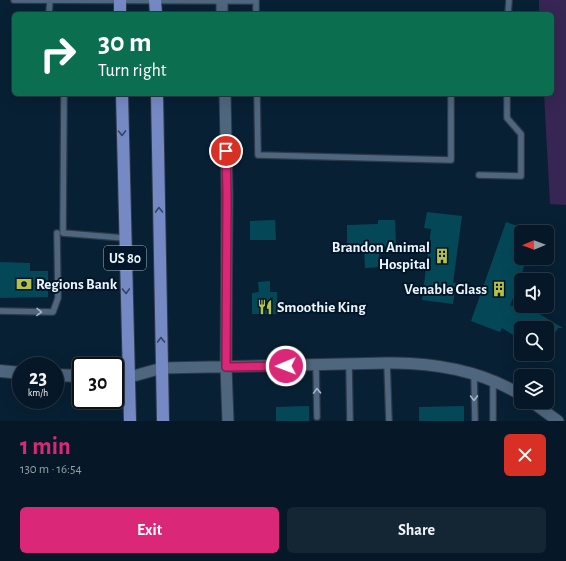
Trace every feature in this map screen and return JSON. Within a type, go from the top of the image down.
[{"type":"main road","points":[[120,0],[120,12]]},
{"type":"main road","points":[[155,0],[156,12]]},
{"type":"main road","name":"US 80","points":[[122,96],[124,238],[130,378],[130,421]]},
{"type":"main road","name":"US 80","points":[[157,96],[163,421]]},
{"type":"street","points":[[222,1],[222,12]]},
{"type":"street","points":[[225,96],[227,194],[226,367],[228,421]]},
{"type":"street","points":[[124,378],[130,378],[162,368],[387,363],[418,364],[450,368],[474,374],[493,381],[514,392]]},
{"type":"street","points":[[0,371],[12,372]]},
{"type":"street","points":[[542,409],[558,421]]},
{"type":"lane","points":[[14,0],[256,0],[256,12]]},
{"type":"lane","points":[[49,12],[50,0]]},
{"type":"lane","points":[[508,1],[508,12]]},
{"type":"lane","points":[[64,96],[63,233],[124,238]]},
{"type":"lane","points":[[257,96],[258,155],[451,160],[451,96]]},
{"type":"lane","points":[[480,175],[521,176],[521,134],[507,118],[507,96]]},
{"type":"lane","points":[[0,311],[53,312],[58,298],[57,233]]},
{"type":"lane","points":[[387,363],[389,421]]},
{"type":"lane","points":[[349,364],[350,421]]},
{"type":"lane","points":[[316,365],[317,417]]},
{"type":"lane","points":[[474,374],[475,421]]},
{"type":"lane","points":[[493,381],[493,421]]},
{"type":"shaded area","points":[[539,0],[566,0],[566,205],[550,204],[544,96],[554,96],[554,12],[539,12]]},
{"type":"building","name":"Brandon Animal Hospital","points":[[427,212],[462,216],[453,283],[456,283],[453,304],[422,300],[431,229],[424,228]]},
{"type":"building","points":[[275,220],[276,240],[250,240],[250,221]]},
{"type":"building","points":[[378,220],[395,220],[396,246],[379,247],[379,267],[365,268],[364,247],[347,247],[347,225],[378,224]]},
{"type":"building","name":"Venable Glass","points":[[506,222],[515,225],[514,265],[525,265],[522,273],[514,273],[514,295],[510,306],[514,306],[514,313],[538,313],[551,321],[514,321],[514,336],[502,328],[500,332],[471,321]]},
{"type":"building","name":"Regions Bank","points":[[0,262],[30,263],[30,271],[48,271],[48,297],[0,298]]},
{"type":"building","points":[[270,281],[270,292],[277,292],[277,314],[252,314],[252,293],[259,292],[258,282]]},
{"type":"building","name":"Venable Glass","points":[[554,323],[563,328],[558,328],[554,335]]},
{"type":"building","points":[[309,406],[309,421],[276,421],[276,407]]},
{"type":"building","points":[[464,406],[464,421],[419,421],[419,407]]},
{"type":"place","name":"Brandon Animal Hospital","points":[[442,256]]},
{"type":"place","name":"Regions Bank","points":[[24,284]]},
{"type":"place","name":"Venable Glass","points":[[499,289]]},
{"type":"place","name":"Smoothie King","points":[[265,307]]},
{"type":"route","points":[[226,151],[226,367],[286,366]]}]
